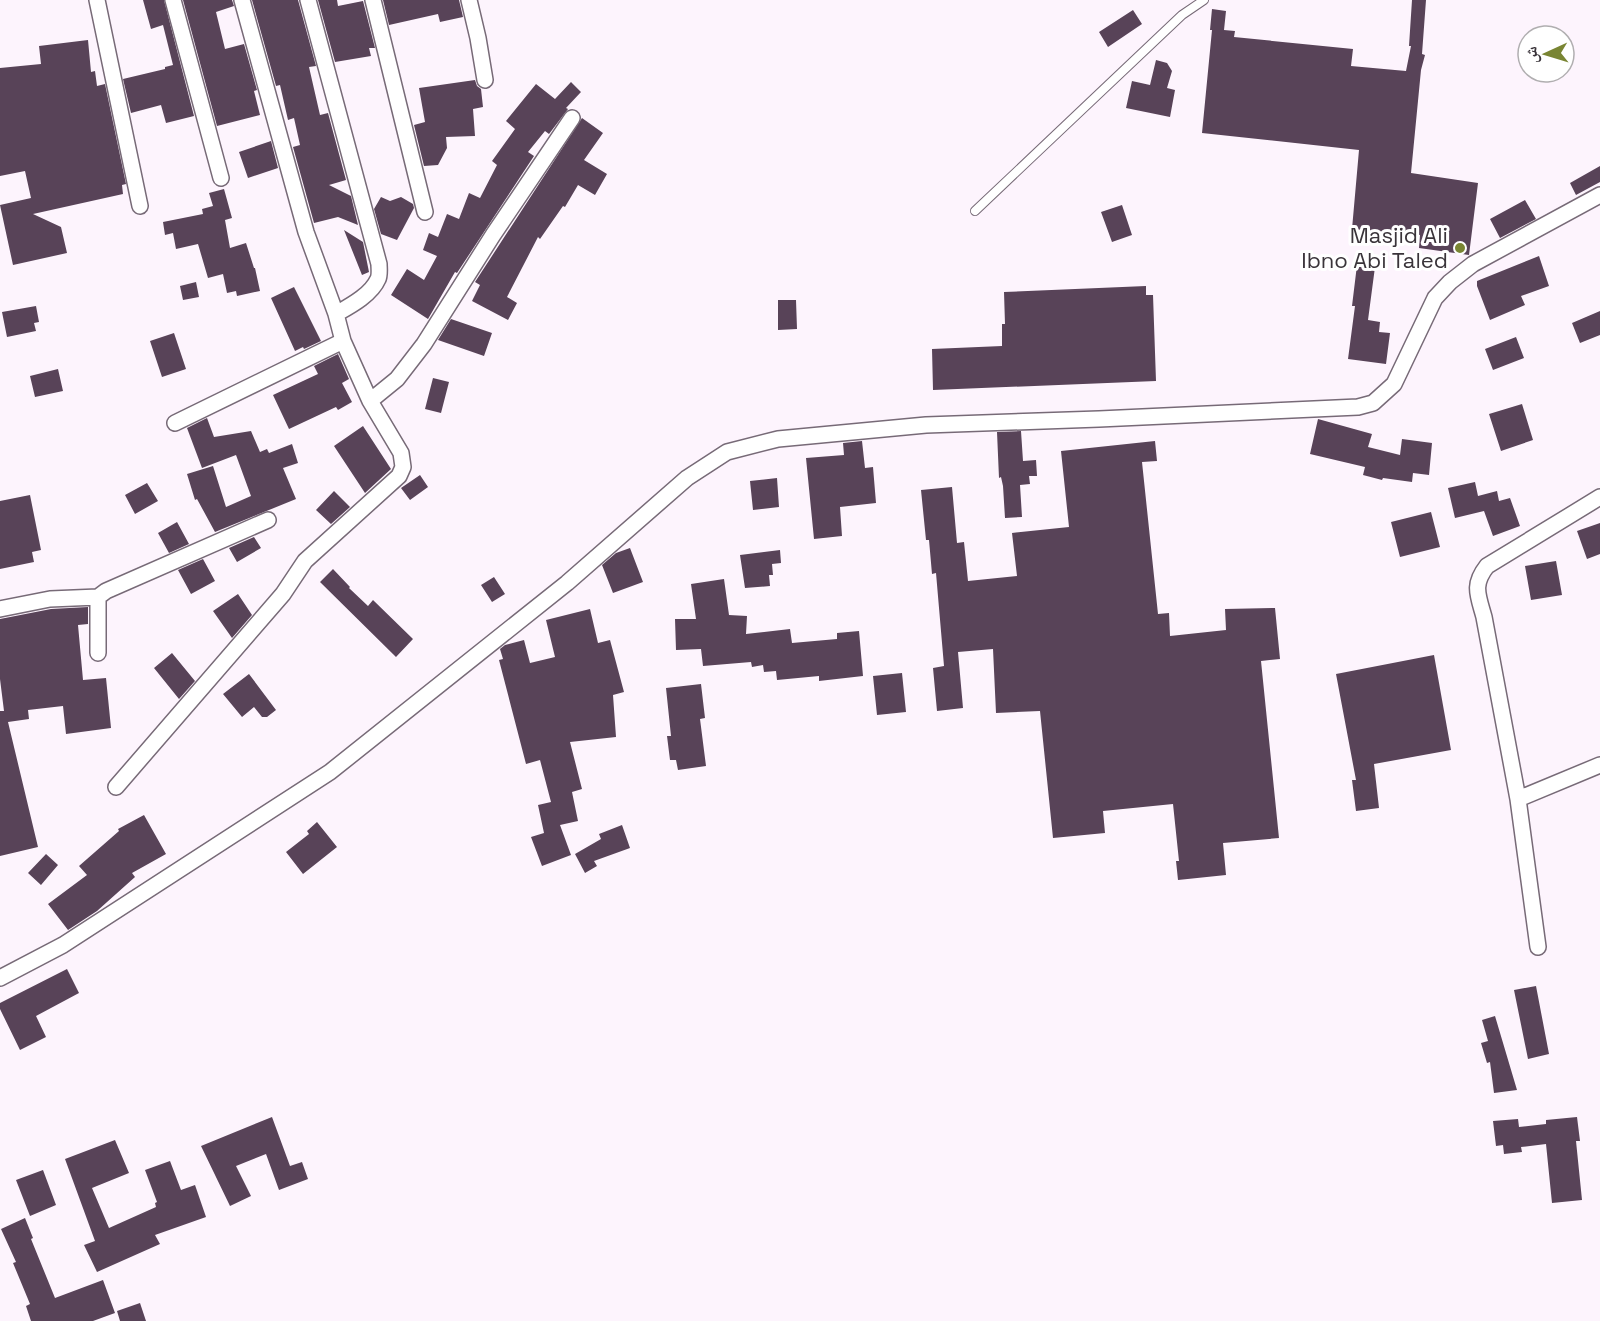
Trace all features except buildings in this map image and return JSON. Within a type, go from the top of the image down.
[{"type":"street","points":[[97,0],[140,206]]},
{"type":"street","points":[[173,0],[221,178]]},
{"type":"street","points":[[116,787],[283,594],[305,561],[399,476],[403,467],[401,453],[370,401],[343,341],[336,314],[306,232],[242,0]]},
{"type":"street","points":[[308,0],[379,264],[379,277],[370,289],[356,302],[336,314]]},
{"type":"street","points":[[373,0],[425,212]]},
{"type":"street","points":[[469,0],[478,38],[484,80]]},
{"type":"street","points":[[370,401],[397,379],[418,353],[572,118]]},
{"type":"street","points":[[0,978],[63,945],[330,772],[567,583],[687,478],[727,452],[778,439],[926,425],[1358,407],[1373,403],[1394,384],[1435,298],[1450,282],[1473,264],[1497,250],[1600,195]]},
{"type":"street","points":[[176,423],[343,341]]},
{"type":"street","points":[[1538,947],[1518,799],[1477,589],[1479,577],[1487,566],[1600,497]]},
{"type":"street","points":[[0,609],[50,599],[98,597],[106,591],[268,520]]},
{"type":"street","points":[[98,597],[98,653]]},
{"type":"street","points":[[1518,799],[1600,765]]},
{"type":"lane","points":[[975,211],[1182,15],[1204,0]]},
{"type":"place","name":"Masjid Ali Ibno Abi Taled","points":[[1460,248]]}]
